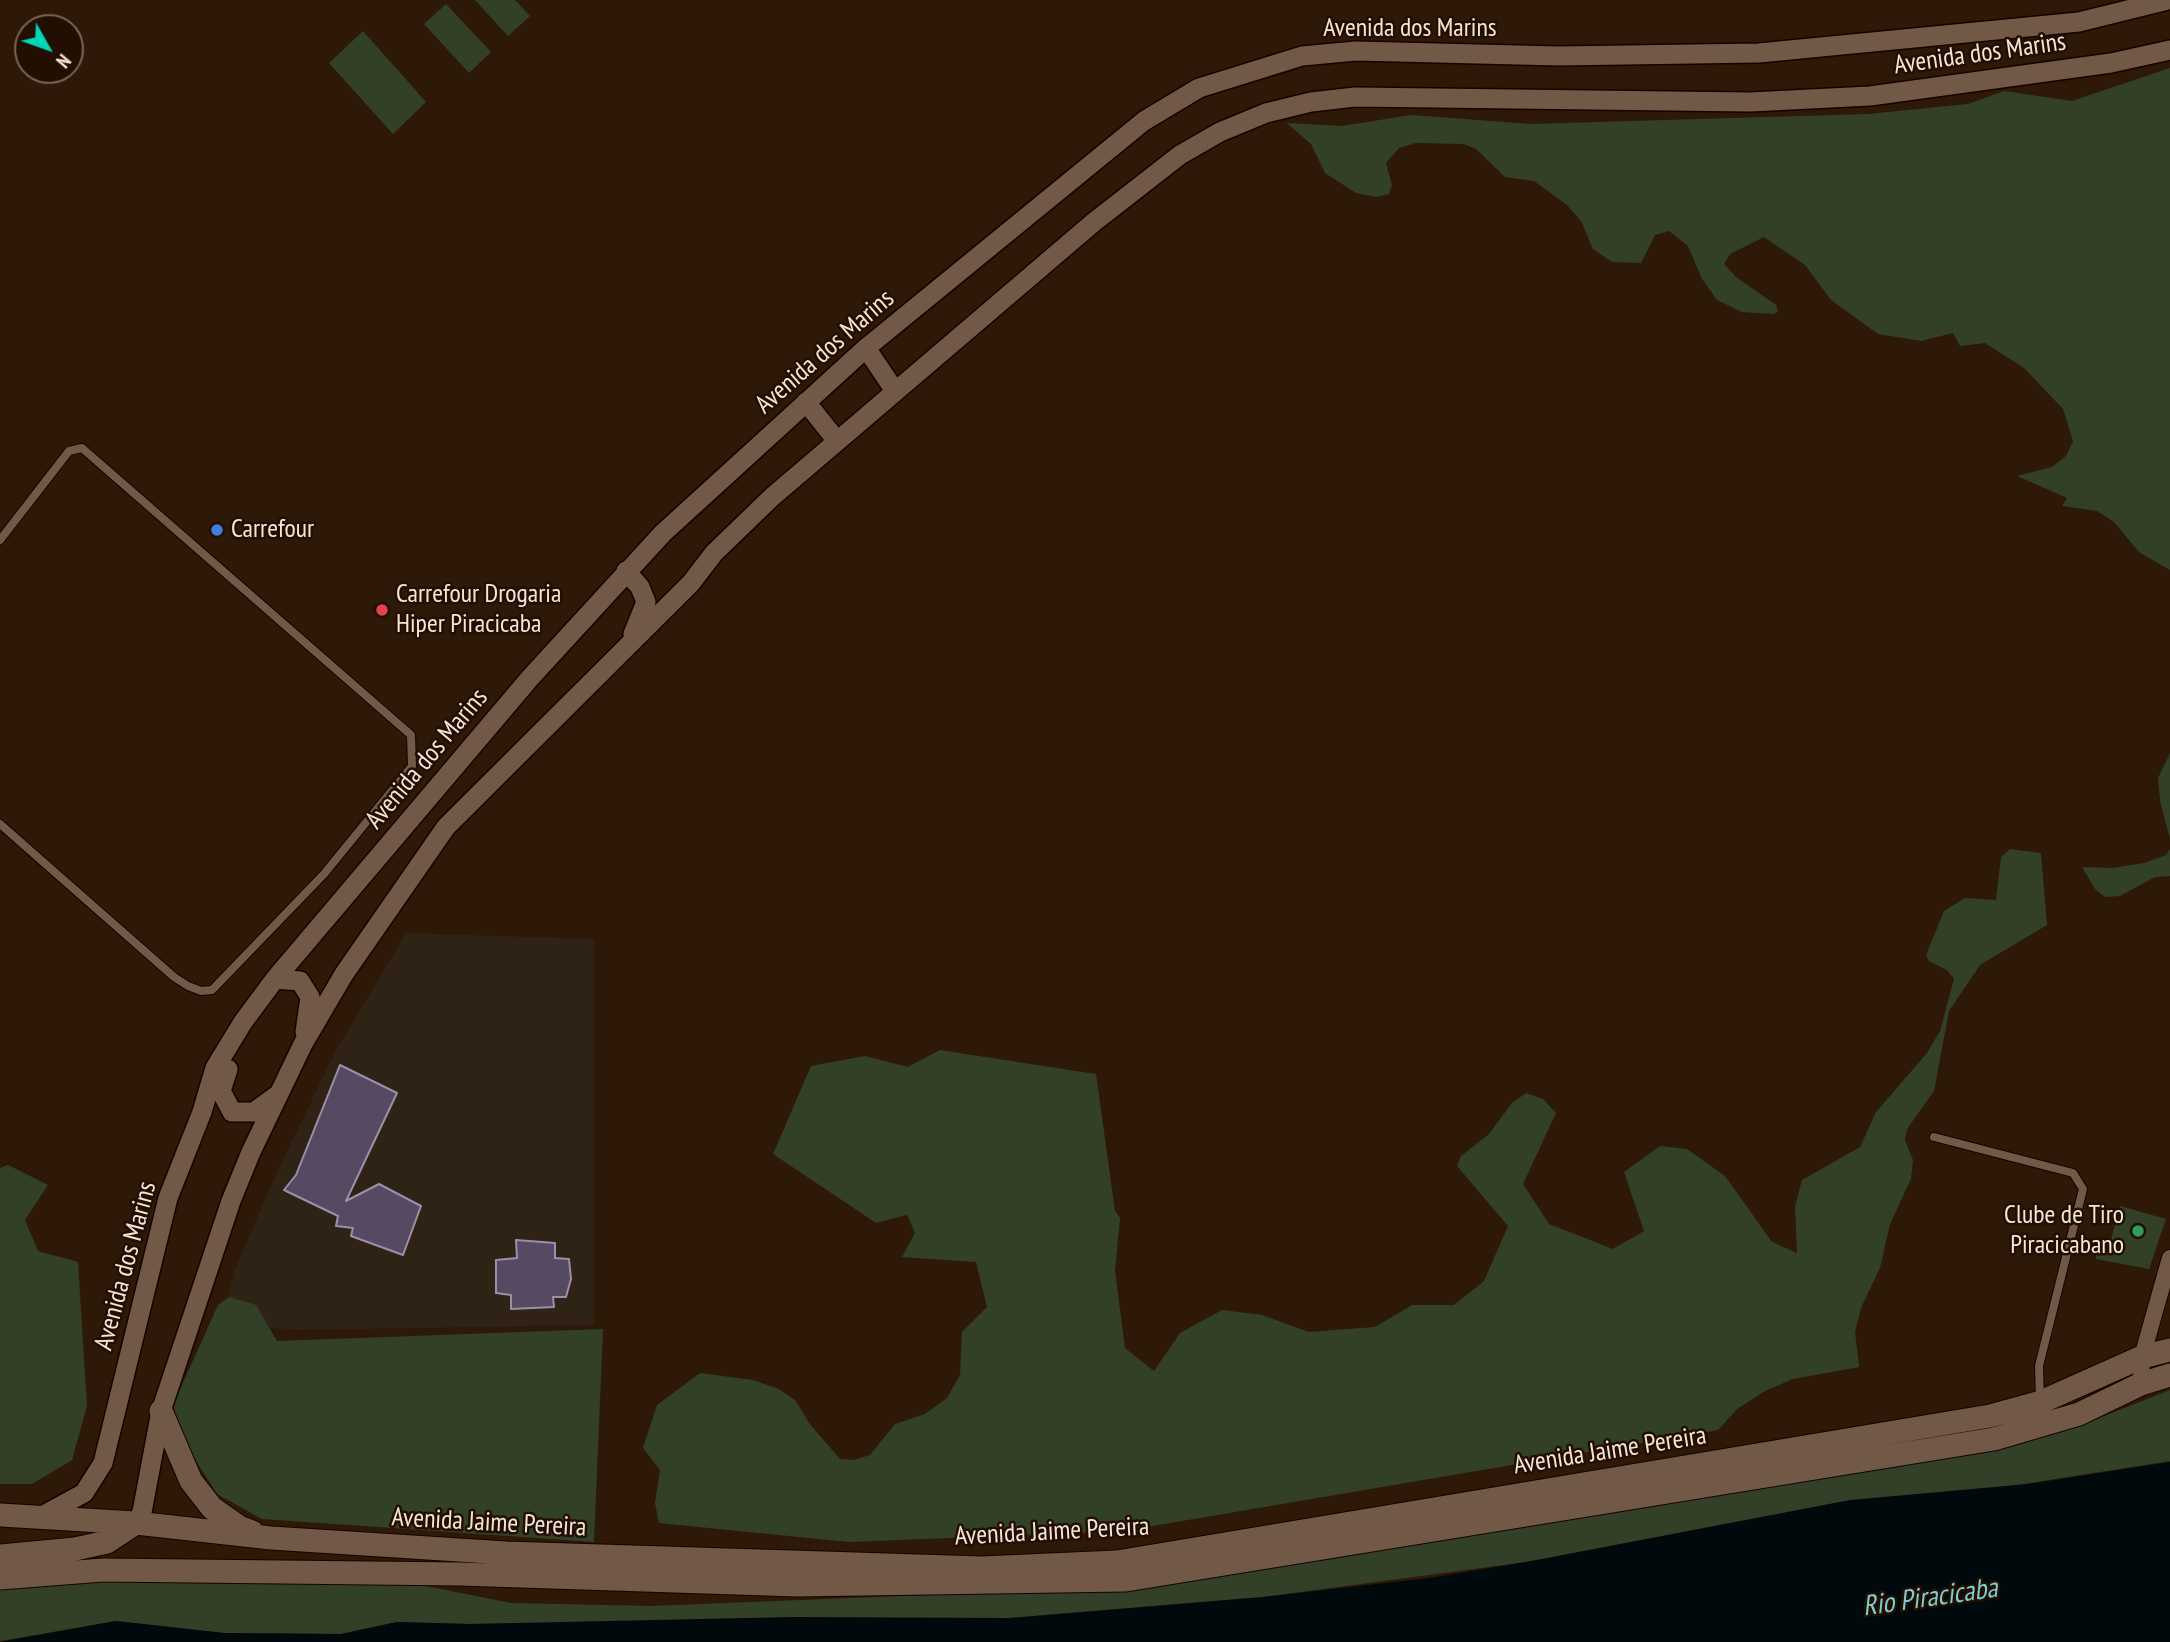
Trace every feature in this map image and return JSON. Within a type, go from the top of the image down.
[{"type":"main road","name":"Avenida Jaime Pereira","points":[[0,1515],[136,1523],[271,1538],[606,1557],[982,1568],[1117,1562],[1990,1416],[2040,1402],[2142,1357],[2170,1350]]},
{"type":"main road","name":"Avenida Jaime Pereira","points":[[0,1578],[103,1570],[459,1574],[797,1585],[1126,1580],[1994,1439],[2079,1414],[2141,1384],[2170,1376]]},
{"type":"main road","points":[[161,1411],[191,1481],[212,1508],[239,1527],[271,1538]]},
{"type":"main road","points":[[0,1556],[75,1549],[107,1542],[136,1523]]},
{"type":"street","name":"Avenida dos Marins","points":[[42,1516],[84,1493],[103,1463],[168,1198],[202,1112],[215,1068],[243,1021],[275,979],[530,678],[663,533],[866,348],[1144,121],[1199,88],[1301,56],[1356,51],[1559,56],[1759,53],[2079,22],[2168,0]]},
{"type":"street","name":"Avenida dos Marins","points":[[136,1523],[142,1513],[161,1411],[231,1201],[277,1094],[344,974],[446,827],[619,656],[701,572],[714,553],[895,391],[1094,222],[1180,155],[1220,132],[1266,113],[1311,102],[1355,97],[1750,102],[1870,96],[2111,63],[2170,50]]},
{"type":"street","points":[[866,348],[895,391]]},
{"type":"street","points":[[806,402],[837,441]]},
{"type":"street","points":[[619,656],[639,624],[646,602],[640,587],[626,571]]},
{"type":"street","points":[[275,979],[300,981],[310,997],[303,1044]]},
{"type":"street","points":[[243,1021],[221,1091],[227,1105],[232,1112],[254,1112],[277,1094]]},
{"type":"street","points":[[2141,1384],[2142,1357],[2170,1258]]},
{"type":"lane","points":[[0,540],[69,452],[82,448],[411,734],[412,766],[324,874],[212,989],[195,989],[174,977],[0,824]]},
{"type":"lane","points":[[1934,1137],[2073,1173],[2083,1189],[2039,1366],[2040,1402]]},
{"type":"shaded area","points":[[406,933],[594,939],[594,1325],[297,1330],[221,1323],[236,1267],[277,1172],[336,1050]]},
{"type":"green space","points":[[475,0],[515,0],[530,16],[508,36]]},
{"type":"green space","points":[[446,4],[491,52],[469,73],[424,24]]},
{"type":"green space","points":[[363,31],[426,102],[393,134],[329,63]]},
{"type":"green space","points":[[2170,68],[2170,570],[2139,552],[2113,521],[2097,511],[2062,506],[2067,498],[2017,476],[2052,467],[2066,456],[2073,441],[2063,409],[2024,368],[1985,343],[1960,346],[1953,333],[1921,341],[1878,334],[1831,300],[1805,265],[1764,237],[1730,254],[1724,264],[1736,277],[1776,305],[1778,311],[1774,314],[1742,312],[1717,300],[1702,279],[1688,246],[1669,231],[1655,235],[1641,263],[1612,262],[1593,249],[1581,221],[1567,205],[1534,181],[1505,177],[1476,149],[1464,144],[1416,143],[1399,148],[1386,163],[1392,185],[1389,194],[1376,197],[1356,193],[1325,173],[1311,144],[1287,123],[1342,126],[1411,115],[1531,124],[1868,114],[1968,104],[2004,91],[2072,101]]},
{"type":"green space","points":[[2170,753],[2170,839],[2160,801],[2158,778]]},
{"type":"green space","points":[[2010,849],[2041,853],[2047,925],[1980,965],[1949,1011],[1934,1091],[1907,1129],[1905,1140],[1913,1160],[1911,1179],[1890,1224],[1880,1268],[1861,1308],[1855,1332],[1859,1367],[1793,1379],[1765,1391],[1737,1409],[1718,1430],[1123,1531],[849,1542],[659,1523],[655,1503],[660,1470],[643,1448],[657,1405],[700,1373],[753,1380],[779,1389],[796,1401],[809,1423],[840,1459],[854,1460],[870,1455],[895,1424],[925,1414],[947,1398],[960,1375],[962,1332],[987,1307],[976,1262],[902,1257],[915,1233],[907,1215],[876,1223],[773,1154],[811,1066],[865,1056],[908,1067],[940,1050],[1096,1074],[1115,1211],[1120,1218],[1115,1271],[1125,1348],[1154,1371],[1180,1333],[1222,1310],[1262,1315],[1309,1332],[1375,1327],[1412,1305],[1454,1305],[1484,1281],[1508,1226],[1457,1166],[1461,1156],[1489,1134],[1512,1103],[1526,1093],[1543,1099],[1556,1113],[1523,1184],[1549,1224],[1613,1249],[1644,1231],[1624,1172],[1660,1146],[1687,1149],[1725,1176],[1772,1242],[1797,1253],[1795,1206],[1802,1180],[1860,1147],[1876,1112],[1927,1053],[1940,1031],[1954,979],[1947,970],[1929,961],[1926,955],[1944,911],[1965,898],[1996,900],[2001,857]]},
{"type":"green space","points":[[2170,849],[2170,876],[2155,877],[2120,896],[2105,897],[2095,889],[2082,867],[2113,868],[2144,863],[2166,855]]},
{"type":"green space","points":[[8,1165],[48,1185],[25,1220],[38,1251],[78,1262],[87,1406],[72,1460],[32,1484],[0,1484],[0,1168]]},
{"type":"green space","name":"Clube de Tiro Piracicabano","points":[[2120,1206],[2166,1219],[2149,1269],[2096,1259],[2098,1245],[2110,1243]]},
{"type":"green space","points":[[229,1297],[256,1305],[277,1341],[603,1329],[594,1542],[262,1519],[217,1494],[184,1442],[173,1405],[218,1305]]},
{"type":"green space","points":[[2170,1390],[2170,1461],[1526,1562],[1263,1597],[1010,1618],[469,1624],[397,1622],[341,1634],[224,1633],[116,1621],[0,1641],[0,1586],[106,1578],[396,1580],[511,1603],[651,1606],[1125,1587],[2001,1449],[2084,1424]]},
{"type":"water","name":"Rio Piracicaba","points":[[2170,1462],[2170,1642],[0,1642],[116,1621],[224,1633],[341,1634],[397,1622],[469,1624],[793,1617],[1010,1618],[1263,1597],[1429,1578],[1850,1500],[2028,1484]]},
{"type":"building","points":[[340,1065],[397,1093],[346,1201],[379,1184],[421,1206],[403,1255],[351,1236],[353,1228],[336,1226],[338,1216],[284,1190],[296,1175]]},
{"type":"building","points":[[516,1240],[555,1243],[555,1258],[569,1259],[571,1279],[566,1297],[553,1297],[554,1307],[511,1309],[511,1295],[496,1293],[496,1260],[517,1258]]},
{"type":"place","name":"Carrefour","points":[[217,530]]},
{"type":"place","name":"Carrefour Drogaria Hiper Piracicaba","points":[[382,610]]},
{"type":"place","name":"Clube de Tiro Piracicabano","points":[[2138,1231]]}]
